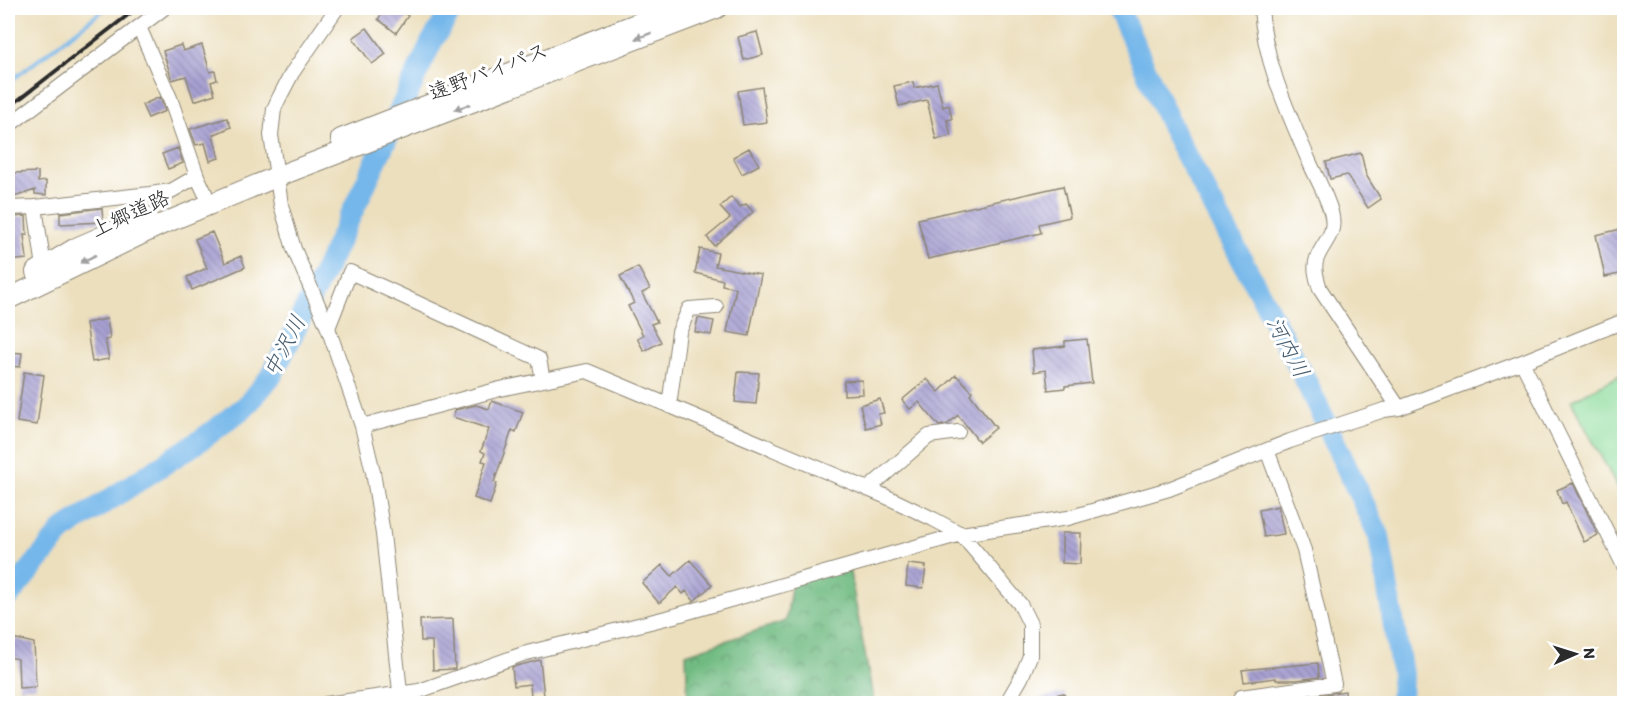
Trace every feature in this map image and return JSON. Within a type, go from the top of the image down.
[{"type":"highway","name":"遠野バイパス","points":[[276,171],[361,138],[430,104],[677,8]]},
{"type":"highway","name":"遠野バイパス","points":[[361,138],[420,123],[717,8]]},
{"type":"highway","name":"上郷道路","points":[[8,287],[76,248],[201,185],[276,171]]},
{"type":"highway","name":"上郷道路","points":[[8,299],[276,171]]},
{"type":"street","points":[[8,126],[164,8]]},
{"type":"street","points":[[337,8],[292,72],[274,109],[271,135],[276,171],[294,249],[328,328],[362,426],[373,472],[383,534],[400,699]]},
{"type":"street","points":[[1261,8],[1262,30],[1270,59],[1293,124],[1331,212],[1333,231],[1316,259],[1315,273],[1320,289],[1399,408]]},
{"type":"street","points":[[8,208],[35,207],[201,185],[170,98],[139,27]]},
{"type":"street","points":[[35,207],[44,267]]},
{"type":"street","points":[[328,328],[350,272],[539,359],[543,380]]},
{"type":"street","points":[[669,406],[679,332],[689,309],[716,307]]},
{"type":"street","points":[[326,704],[400,699],[523,654],[674,616],[961,534],[1068,518],[1169,489],[1290,441],[1384,410],[1399,408],[1624,321]]},
{"type":"street","points":[[1522,362],[1624,566]]},
{"type":"street","points":[[362,426],[587,371],[868,489],[961,534],[1020,604],[1030,624],[1030,656],[1006,704]]},
{"type":"street","points":[[868,489],[929,436],[958,432]]},
{"type":"street","points":[[1241,697],[1334,684],[1304,550],[1267,450]]},
{"type":"green space","points":[[1624,373],[1624,499],[1571,401]]},
{"type":"green space","points":[[848,562],[874,703],[688,703],[686,654],[786,621],[793,574]]},
{"type":"building","points":[[386,8],[397,8],[408,16],[396,33],[378,19]]},
{"type":"building","points":[[367,28],[386,54],[372,64],[353,38]]},
{"type":"building","points":[[757,32],[763,55],[744,60],[738,37]]},
{"type":"building","points":[[181,45],[183,51],[202,45],[210,72],[215,71],[217,80],[211,82],[215,94],[194,101],[186,76],[172,80],[163,51]]},
{"type":"building","points":[[913,82],[914,88],[937,83],[943,107],[949,105],[952,119],[947,120],[951,136],[936,139],[927,100],[899,106],[894,86]]},
{"type":"building","points":[[762,87],[767,122],[743,125],[738,91]]},
{"type":"building","points":[[160,97],[165,111],[148,118],[142,105]]},
{"type":"building","points":[[227,118],[231,127],[213,135],[219,158],[210,161],[205,143],[196,145],[190,129]]},
{"type":"building","points":[[178,148],[183,163],[168,169],[162,154]]},
{"type":"building","points":[[749,148],[759,165],[742,174],[733,157]]},
{"type":"building","points":[[1361,153],[1366,175],[1381,199],[1368,208],[1347,175],[1330,179],[1326,162]]},
{"type":"building","points":[[38,172],[38,182],[46,181],[46,195],[35,194],[35,190],[8,199],[8,175]]},
{"type":"building","points":[[1063,186],[1070,217],[1039,224],[1041,233],[928,259],[918,219]]},
{"type":"building","points":[[731,197],[740,207],[746,204],[753,212],[714,246],[707,237],[730,218],[720,207]]},
{"type":"building","points":[[102,208],[103,222],[60,224],[60,213]]},
{"type":"building","points":[[26,216],[27,235],[24,235],[27,259],[8,261],[8,217]]},
{"type":"building","points":[[1621,229],[1624,244],[1624,273],[1605,277],[1596,235]]},
{"type":"building","points":[[212,232],[225,263],[241,256],[245,267],[192,290],[187,277],[207,268],[195,239]]},
{"type":"building","points":[[700,249],[718,253],[715,266],[761,275],[749,336],[727,332],[736,288],[722,285],[723,280],[695,273]]},
{"type":"building","points":[[638,267],[650,289],[642,293],[657,322],[651,324],[661,342],[644,351],[637,338],[643,335],[628,306],[634,303],[620,276]]},
{"type":"building","points":[[698,318],[714,321],[711,335],[695,332]]},
{"type":"building","points":[[107,319],[110,339],[105,340],[109,359],[92,362],[86,323]]},
{"type":"building","points":[[1087,339],[1092,383],[1048,390],[1046,370],[1034,372],[1032,350],[1065,346],[1065,341]]},
{"type":"building","points":[[8,352],[22,353],[20,367],[8,366]]},
{"type":"building","points":[[24,372],[44,375],[37,425],[17,422]]},
{"type":"building","points":[[738,372],[759,373],[756,404],[735,402]]},
{"type":"building","points":[[956,375],[972,391],[970,394],[996,428],[979,442],[958,415],[948,424],[939,426],[919,402],[910,409],[902,400],[927,379],[939,392]]},
{"type":"building","points":[[862,380],[863,394],[844,395],[844,381]]},
{"type":"building","points":[[880,399],[884,413],[878,414],[881,424],[866,428],[860,405]]},
{"type":"building","points":[[492,401],[523,412],[516,432],[512,430],[494,482],[497,483],[490,504],[474,498],[486,462],[482,461],[485,453],[481,451],[489,429],[453,417],[455,410],[476,405],[489,409]]},
{"type":"building","points":[[1573,483],[1598,535],[1584,542],[1566,502],[1562,504],[1557,490]]},
{"type":"building","points":[[1278,506],[1284,534],[1264,537],[1259,510]]},
{"type":"building","points":[[1062,533],[1081,533],[1080,564],[1062,563]]},
{"type":"building","points":[[690,560],[712,585],[694,601],[686,591],[683,594],[677,587],[659,603],[642,583],[662,565],[672,576]]},
{"type":"building","points":[[908,564],[926,566],[923,588],[906,586]]},
{"type":"building","points":[[453,619],[455,669],[433,670],[432,641],[421,641],[420,620]]},
{"type":"building","points":[[8,637],[34,643],[36,687],[19,688],[18,659],[8,657]]},
{"type":"building","points":[[540,660],[544,696],[531,697],[530,684],[514,686],[512,667]]},
{"type":"building","points":[[1318,663],[1319,677],[1297,680],[1276,680],[1276,678],[1244,682],[1242,670]]},
{"type":"building","points":[[1345,691],[1346,704],[1294,704],[1294,699]]},
{"type":"building","points":[[1064,693],[1067,704],[1038,704],[1037,699]]},
{"type":"waterway","points":[[8,83],[106,8]]},
{"type":"waterway","name":"中沢川","points":[[8,597],[63,530],[201,440],[246,406],[272,375],[328,264],[432,41],[453,8]]},
{"type":"waterway","name":"河内川","points":[[1118,8],[1173,130],[1302,373],[1379,536],[1402,674],[1401,704]]},
{"type":"railway","points":[[8,108],[137,8]]}]
